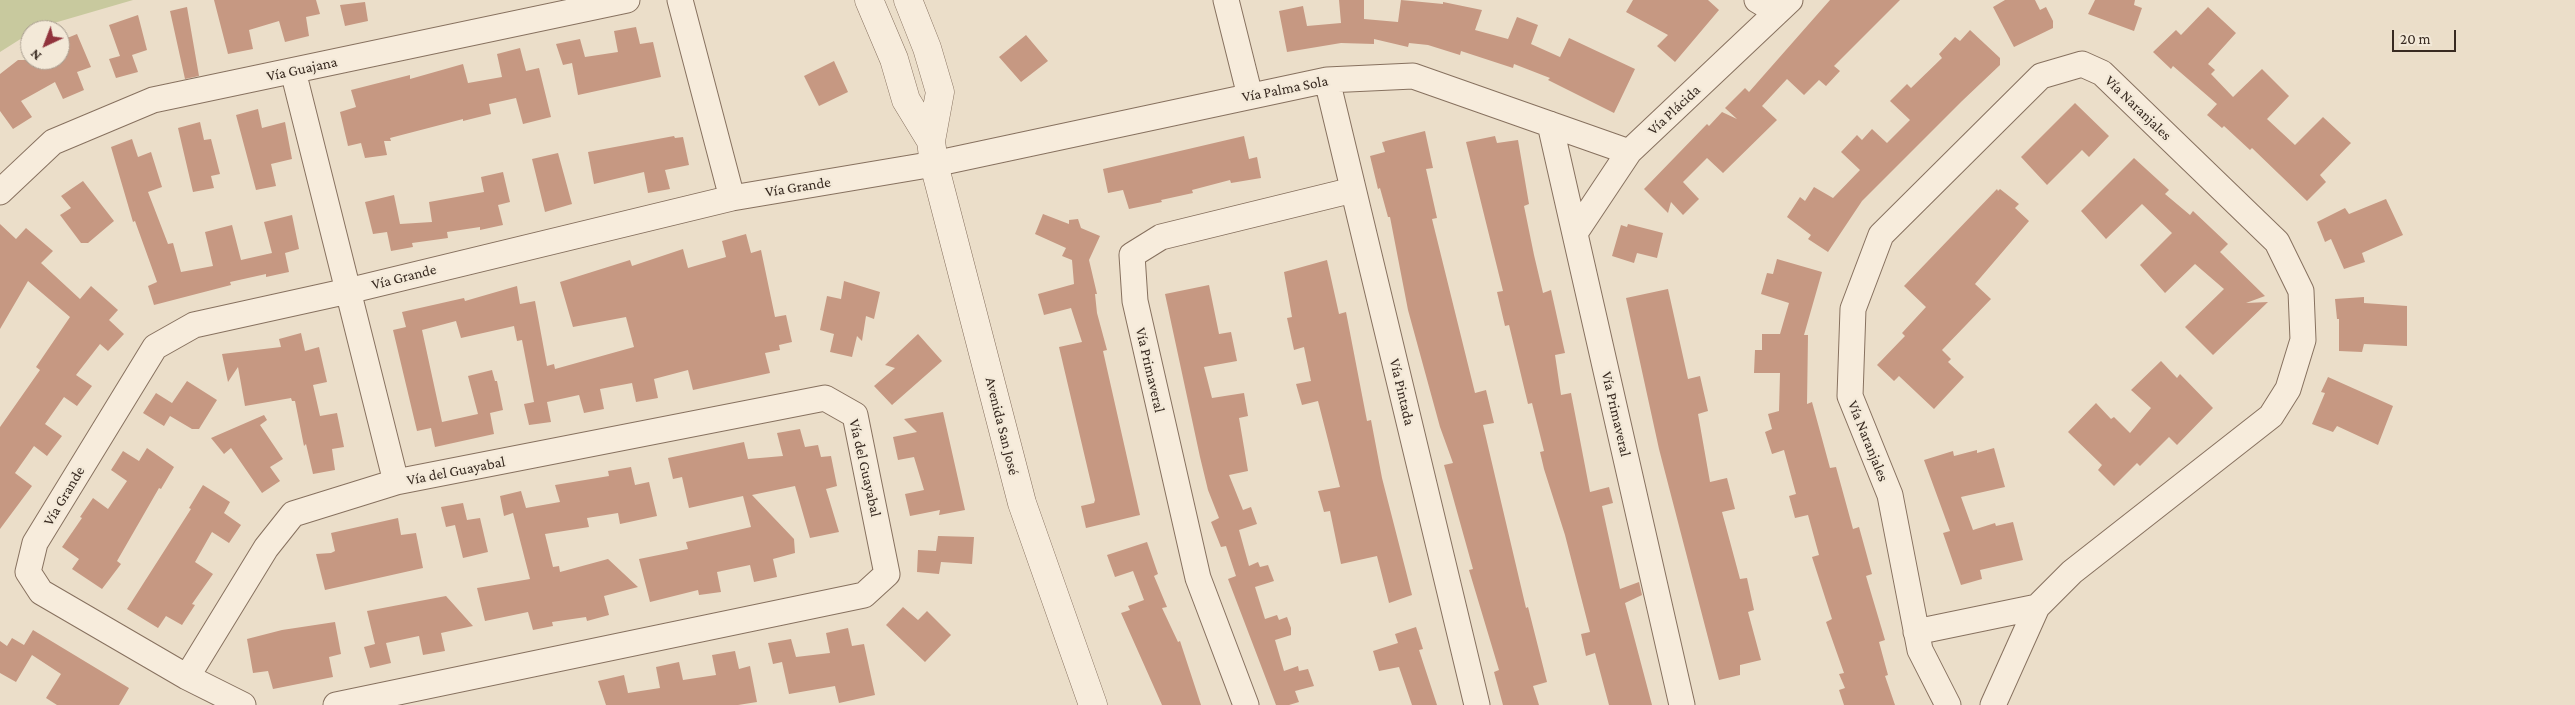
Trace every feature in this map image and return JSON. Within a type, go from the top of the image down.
[{"type":"street","name":"Vía Guajana","points":[[0,192],[54,142],[144,104],[627,0]]},
{"type":"street","points":[[680,0],[732,198]]},
{"type":"street","name":"Avenida San José","points":[[869,0],[894,60],[906,100],[933,152],[1022,503],[1094,705]]},
{"type":"street","name":"Avenida San José","points":[[908,0],[927,48],[940,92],[933,152]]},
{"type":"street","points":[[1226,0],[1250,96]]},
{"type":"street","name":"Vía Plácida","points":[[1575,233],[1629,152],[1775,4]]},
{"type":"street","name":"Vía Naranjales","points":[[1948,705],[1920,650],[1890,495],[1850,396],[1853,310],[1881,235],[2041,76],[2082,64],[2102,73],[2278,242],[2301,291],[2303,340],[2288,389],[2271,416],[2072,572],[2037,607]]},
{"type":"street","points":[[293,71],[396,482]]},
{"type":"street","name":"Vía Palma Sola","points":[[933,152],[1250,96],[1327,80],[1413,76],[1629,152]]},
{"type":"street","name":"Vía Pintada","points":[[1327,80],[1477,705]]},
{"type":"street","name":"Vía Primaveral","points":[[1550,124],[1682,705]]},
{"type":"street","name":"Vía Grande","points":[[187,677],[41,592],[28,572],[35,543],[155,347],[194,325],[348,291],[732,198],[933,152]]},
{"type":"street","name":"Vía Primaveral","points":[[1246,705],[1198,578],[1134,301],[1132,255],[1161,236],[1353,190]]},
{"type":"street","name":"Vía del Guayabal","points":[[187,677],[266,548],[293,514],[396,482],[825,398],[856,415],[887,574],[864,595],[336,705]]},
{"type":"street","points":[[1916,632],[2037,607]]},
{"type":"street","points":[[1993,705],[2037,607]]},
{"type":"street","points":[[187,677],[243,705]]},
{"type":"green space","points":[[0,0],[133,0],[64,20],[20,20],[20,39],[0,52]]},
{"type":"building","points":[[214,0],[316,0],[320,14],[306,17],[309,36],[285,42],[279,21],[249,30],[253,49],[228,54]]},
{"type":"building","points":[[1339,0],[1364,0],[1364,19],[1398,22],[1401,0],[1443,4],[1443,2],[1482,10],[1475,30],[1508,39],[1517,17],[1538,25],[1531,44],[1560,57],[1569,38],[1635,69],[1614,113],[1548,80],[1550,78],[1514,64],[1513,68],[1461,51],[1460,55],[1428,45],[1409,43],[1408,47],[1374,39],[1374,44],[1341,43],[1287,52],[1279,11],[1303,6],[1307,26],[1341,23]]},
{"type":"building","points":[[1633,0],[1708,0],[1719,10],[1675,62],[1657,46],[1668,35],[1626,12]]},
{"type":"building","points":[[1830,0],[1900,0],[1834,66],[1840,71],[1826,86],[1819,80],[1804,95],[1787,79],[1762,106],[1777,120],[1723,173],[1707,158],[1683,182],[1699,199],[1683,215],[1671,202],[1668,213],[1644,189],[1707,124],[1709,126],[1722,112],[1737,119],[1725,108],[1745,88],[1749,92]]},
{"type":"building","points":[[2005,0],[2035,0],[2040,10],[2046,7],[2053,21],[2053,28],[2014,47],[1993,7]]},
{"type":"building","points":[[2095,0],[2135,0],[2134,5],[2142,8],[2134,31],[2088,14]]},
{"type":"building","points":[[365,2],[368,21],[345,26],[340,5]]},
{"type":"building","points":[[187,7],[199,76],[185,79],[170,11]]},
{"type":"building","points":[[2208,7],[2236,33],[2208,64],[2215,70],[2211,74],[2233,97],[2262,69],[2289,96],[2267,119],[2295,145],[2323,117],[2351,143],[2320,175],[2326,182],[2307,201],[2252,148],[2250,150],[2224,126],[2222,128],[2207,115],[2217,104],[2173,66],[2171,69],[2153,52],[2176,30],[2181,35]]},
{"type":"building","points":[[138,15],[147,50],[132,55],[138,72],[116,78],[109,59],[120,56],[109,25]]},
{"type":"building","points":[[636,27],[640,44],[653,42],[661,77],[578,95],[572,63],[563,65],[556,44],[580,39],[585,57],[618,52],[614,31]]},
{"type":"building","points":[[1970,30],[2000,58],[2000,65],[1862,201],[1828,252],[1808,239],[1811,235],[1787,217],[1800,197],[1805,201],[1814,187],[1833,198],[1860,170],[1841,152],[1857,135],[1862,140],[1872,129],[1887,143],[1910,120],[1890,101],[1907,84],[1911,88],[1942,58],[1939,54],[1955,37],[1960,41]]},
{"type":"building","points":[[77,34],[91,67],[77,72],[84,90],[63,99],[55,82],[21,101],[32,117],[13,129],[0,111],[0,74],[18,60],[20,60],[20,70],[70,70],[70,37]]},
{"type":"building","points":[[1026,35],[1048,61],[1021,82],[999,57]]},
{"type":"building","points":[[520,48],[526,71],[539,68],[551,117],[523,124],[516,98],[489,104],[491,114],[463,121],[463,119],[390,138],[391,141],[384,141],[387,155],[365,158],[361,143],[348,146],[340,112],[356,107],[351,90],[410,75],[410,79],[463,64],[468,83],[502,77],[497,54]]},
{"type":"building","points":[[834,61],[848,92],[819,106],[804,76]]},
{"type":"building","points":[[2075,103],[2109,136],[2089,157],[2082,150],[2047,185],[2021,157]]},
{"type":"building","points":[[258,109],[262,128],[285,122],[292,159],[271,164],[276,186],[256,190],[236,115]]},
{"type":"building","points":[[200,122],[204,140],[211,139],[220,174],[211,176],[214,188],[193,192],[178,128]]},
{"type":"building","points":[[1425,131],[1433,168],[1426,169],[1437,218],[1432,219],[1475,393],[1486,390],[1494,423],[1483,425],[1526,608],[1528,607],[1547,682],[1533,686],[1539,705],[1503,705],[1494,672],[1499,670],[1469,570],[1473,569],[1444,465],[1453,463],[1440,427],[1408,310],[1390,217],[1388,217],[1380,188],[1378,189],[1370,156],[1385,152],[1382,142]]},
{"type":"building","points":[[674,136],[675,138],[683,137],[689,165],[665,170],[670,189],[648,193],[644,172],[594,184],[588,152]]},
{"type":"building","points":[[1244,136],[1249,159],[1257,157],[1261,178],[1231,183],[1230,180],[1192,190],[1193,193],[1161,200],[1162,202],[1129,209],[1123,190],[1108,193],[1103,169]]},
{"type":"building","points":[[1495,136],[1497,143],[1518,140],[1529,204],[1524,206],[1534,255],[1543,293],[1551,290],[1565,353],[1555,355],[1561,395],[1571,393],[1590,492],[1609,487],[1613,503],[1602,506],[1620,589],[1639,582],[1642,595],[1625,603],[1652,705],[1609,705],[1595,653],[1586,656],[1581,634],[1590,632],[1565,535],[1544,469],[1540,452],[1544,451],[1532,403],[1528,404],[1509,325],[1505,326],[1497,292],[1503,291],[1466,142]]},
{"type":"building","points":[[132,139],[138,157],[151,152],[162,187],[148,192],[168,244],[173,243],[181,272],[213,266],[205,232],[232,225],[241,260],[272,253],[264,222],[292,215],[299,249],[285,253],[289,272],[266,277],[266,274],[230,282],[231,285],[154,305],[148,286],[157,282],[135,221],[133,222],[111,147]]},
{"type":"building","points":[[558,153],[572,204],[545,212],[532,159]]},
{"type":"building","points":[[2134,158],[2169,190],[2165,194],[2190,215],[2193,211],[2228,244],[2220,252],[2265,296],[2246,303],[2268,302],[2213,355],[2185,327],[2224,289],[2195,264],[2165,293],[2140,265],[2172,233],[2142,204],[2106,239],[2081,211]]},
{"type":"building","points":[[503,172],[510,202],[498,205],[503,225],[480,230],[480,227],[447,232],[448,238],[412,243],[413,247],[391,251],[387,232],[373,234],[365,202],[394,195],[400,224],[432,222],[429,202],[484,192],[481,177]]},
{"type":"building","points":[[83,181],[114,221],[88,243],[81,243],[60,215],[71,208],[61,196]]},
{"type":"building","points":[[1997,189],[1998,191],[2000,189],[2019,204],[2015,208],[2029,221],[1975,284],[1991,299],[1942,350],[1951,359],[1948,362],[1964,377],[1934,409],[1899,376],[1894,381],[1877,365],[1905,336],[1902,333],[1926,307],[1904,286]]},
{"type":"building","points":[[2386,199],[2403,235],[2362,253],[2365,262],[2344,269],[2331,239],[2325,242],[2317,222],[2345,208],[2349,214]]},
{"type":"building","points":[[1043,214],[1069,224],[1069,220],[1078,219],[1081,228],[1100,236],[1089,260],[1097,294],[1095,294],[1097,313],[1107,350],[1103,351],[1140,515],[1086,528],[1081,506],[1094,503],[1095,500],[1059,347],[1082,342],[1071,308],[1044,315],[1038,294],[1074,284],[1072,260],[1062,256],[1066,248],[1035,234]]},
{"type":"building","points":[[0,224],[16,239],[26,228],[53,251],[41,263],[80,299],[91,286],[118,310],[109,320],[124,334],[108,351],[100,344],[76,375],[92,386],[77,406],[64,397],[45,424],[62,436],[47,456],[34,446],[15,473],[32,486],[0,529],[0,427],[40,370],[36,367],[70,317],[28,281],[0,329]]},
{"type":"building","points":[[1628,224],[1663,233],[1657,258],[1637,253],[1634,263],[1612,256],[1621,225],[1627,227]]},
{"type":"building","points":[[746,234],[751,253],[761,250],[775,317],[786,315],[792,342],[779,345],[780,350],[765,353],[770,373],[693,390],[688,370],[654,379],[658,398],[636,402],[632,383],[600,389],[604,409],[584,413],[579,395],[547,402],[551,422],[529,425],[524,404],[534,402],[522,340],[517,341],[514,326],[461,338],[456,321],[422,330],[442,422],[478,414],[468,376],[492,370],[495,381],[497,381],[503,410],[490,413],[494,434],[435,447],[431,428],[417,431],[393,330],[406,327],[402,312],[464,298],[465,301],[517,286],[520,304],[535,301],[547,366],[554,364],[555,369],[634,347],[626,317],[573,327],[560,282],[630,260],[632,266],[683,249],[688,268],[726,257],[722,241]]},
{"type":"building","points":[[1777,259],[1822,272],[1804,335],[1808,335],[1807,404],[1812,402],[1830,468],[1836,467],[1853,529],[1859,527],[1872,574],[1866,576],[1885,640],[1879,642],[1888,675],[1885,676],[1895,705],[1844,705],[1839,690],[1845,688],[1839,674],[1844,673],[1826,622],[1832,619],[1812,557],[1819,555],[1808,515],[1795,518],[1789,496],[1796,494],[1784,450],[1772,454],[1765,432],[1772,429],[1768,414],[1779,411],[1780,373],[1754,373],[1755,350],[1762,350],[1762,334],[1780,334],[1789,303],[1761,294],[1767,273],[1773,274]]},
{"type":"building","points":[[1327,260],[1339,314],[1346,312],[1367,421],[1371,420],[1382,478],[1412,595],[1389,603],[1377,556],[1341,564],[1330,511],[1324,512],[1318,491],[1340,487],[1318,401],[1302,405],[1296,384],[1311,381],[1304,347],[1294,350],[1287,318],[1292,317],[1284,272]]},
{"type":"building","points":[[844,281],[880,292],[874,319],[866,316],[862,341],[857,336],[852,357],[830,352],[834,334],[820,330],[827,296],[841,299]]},
{"type":"building","points":[[1209,285],[1219,334],[1231,332],[1237,361],[1204,367],[1212,398],[1244,393],[1248,416],[1239,418],[1248,471],[1229,475],[1243,510],[1251,507],[1257,524],[1239,530],[1249,566],[1258,562],[1260,567],[1268,565],[1274,581],[1255,587],[1265,619],[1277,615],[1279,620],[1287,617],[1291,628],[1291,635],[1275,640],[1284,671],[1298,666],[1299,671],[1308,669],[1314,686],[1295,691],[1299,702],[1289,705],[1276,705],[1228,579],[1236,576],[1226,546],[1221,547],[1211,522],[1219,518],[1208,490],[1200,457],[1165,294]]},
{"type":"building","points":[[1668,289],[1688,379],[1700,376],[1708,411],[1698,414],[1710,482],[1727,478],[1735,509],[1722,512],[1740,579],[1747,578],[1754,610],[1748,612],[1761,660],[1740,665],[1740,675],[1719,680],[1659,449],[1626,298]]},
{"type":"building","points":[[2364,297],[2364,303],[2407,306],[2407,346],[2364,344],[2362,352],[2339,351],[2339,319],[2337,319],[2335,299]]},
{"type":"building","points":[[301,333],[305,351],[319,347],[327,382],[313,385],[320,416],[337,413],[344,447],[332,449],[335,470],[313,474],[306,444],[304,446],[295,401],[292,401],[291,398],[245,406],[238,367],[228,382],[222,354],[281,347],[279,339]]},
{"type":"building","points":[[918,334],[942,361],[892,405],[874,386],[895,368],[885,365]]},
{"type":"building","points":[[2161,361],[2177,378],[2180,374],[2213,408],[2177,445],[2169,437],[2140,466],[2137,463],[2114,486],[2098,470],[2102,465],[2068,432],[2096,403],[2111,419],[2114,417],[2130,433],[2151,408],[2131,390]]},
{"type":"building","points":[[2328,377],[2393,406],[2378,445],[2337,426],[2333,432],[2312,424],[2325,393],[2321,392]]},
{"type":"building","points":[[187,381],[217,400],[199,429],[192,429],[170,416],[164,426],[143,413],[156,393],[172,403]]},
{"type":"building","points":[[943,412],[965,510],[939,515],[940,510],[910,516],[905,494],[924,490],[914,457],[898,460],[893,437],[917,432],[904,419]]},
{"type":"building","points":[[264,415],[267,420],[260,425],[283,459],[270,467],[280,481],[262,493],[231,448],[224,454],[211,438]]},
{"type":"building","points":[[800,429],[805,447],[818,445],[821,457],[831,456],[837,486],[826,489],[839,532],[810,538],[795,486],[752,495],[794,539],[795,553],[773,559],[777,577],[754,582],[750,565],[717,572],[721,592],[699,595],[698,590],[650,602],[639,559],[688,549],[686,542],[751,527],[743,496],[689,508],[682,477],[673,479],[668,458],[744,442],[748,459],[783,456],[777,433]]},
{"type":"building","points":[[147,448],[174,467],[161,489],[159,488],[117,561],[121,564],[102,589],[72,569],[79,559],[62,547],[93,498],[108,509],[127,481],[111,470],[123,451],[139,461]]},
{"type":"building","points":[[1994,448],[2005,487],[1961,497],[1973,530],[1995,523],[1996,526],[2013,522],[2023,560],[1980,570],[1982,579],[1961,585],[1943,533],[1950,531],[1924,460],[1953,451],[1954,456],[1977,450],[1977,453]]},
{"type":"building","points":[[631,467],[635,485],[649,482],[657,516],[620,524],[618,513],[587,518],[589,527],[545,534],[553,567],[559,566],[560,572],[608,559],[638,587],[604,596],[609,615],[587,621],[586,617],[552,622],[553,626],[533,630],[528,612],[485,621],[477,588],[530,579],[513,513],[504,516],[500,496],[521,491],[526,508],[560,502],[555,485],[609,476],[608,471]]},
{"type":"building","points":[[203,485],[230,502],[224,513],[241,525],[229,543],[212,532],[195,562],[213,574],[192,604],[195,605],[182,625],[166,616],[158,628],[127,609],[191,509],[189,508]]},
{"type":"building","points":[[463,503],[467,520],[480,518],[488,552],[463,558],[455,525],[446,527],[441,507]]},
{"type":"building","points":[[398,518],[401,535],[416,533],[423,568],[325,590],[316,554],[335,551],[331,533]]},
{"type":"building","points":[[938,536],[974,537],[972,564],[941,562],[939,574],[917,572],[918,550],[936,551]]},
{"type":"building","points":[[1147,542],[1158,574],[1154,576],[1167,607],[1162,608],[1178,642],[1180,641],[1201,705],[1162,705],[1121,613],[1130,610],[1128,606],[1144,600],[1133,571],[1115,577],[1107,555]]},
{"type":"building","points":[[446,596],[473,626],[441,633],[445,651],[423,655],[419,636],[386,643],[391,663],[370,668],[364,647],[375,644],[367,611]]},
{"type":"building","points":[[903,607],[918,620],[927,611],[951,635],[925,662],[886,625]]},
{"type":"building","points":[[335,622],[341,654],[329,657],[333,677],[273,689],[268,671],[253,673],[247,639],[282,630]]},
{"type":"building","points":[[1416,627],[1423,649],[1419,650],[1437,705],[1412,705],[1399,667],[1379,671],[1373,651],[1398,643],[1395,634]]},
{"type":"building","points":[[848,628],[852,646],[864,644],[875,695],[839,703],[835,686],[789,694],[782,662],[773,664],[768,643],[791,639],[796,657],[830,653],[826,633]]},
{"type":"building","points":[[33,630],[129,688],[119,705],[57,705],[46,698],[61,674],[32,655],[16,682],[0,673],[0,641],[7,646],[12,638],[24,645]]},
{"type":"building","points":[[735,651],[739,669],[750,666],[757,702],[738,705],[606,705],[598,681],[624,675],[628,693],[660,688],[656,667],[679,662],[683,680],[716,675],[712,655]]}]
